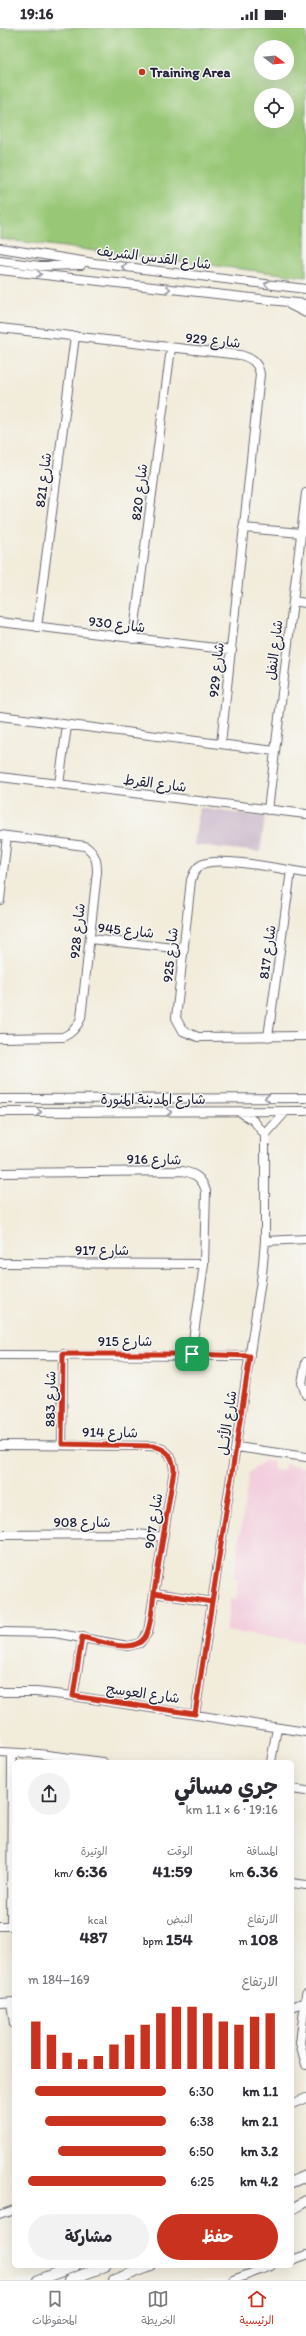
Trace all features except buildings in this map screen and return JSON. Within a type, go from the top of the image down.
[{"type":"main road","points":[[294,2181],[306,2176]]},
{"type":"main road","points":[[294,2208],[306,2201]]},
{"type":"main road","points":[[294,2211],[306,2207]]},
{"type":"main road","points":[[38,2280],[70,2268]]},
{"type":"main road","points":[[69,2280],[100,2268]]},
{"type":"main road","points":[[114,2280],[146,2268]]},
{"type":"street","name":"شارع القدس الشريف","points":[[0,248],[94,264],[306,289]]},
{"type":"street","points":[[0,261],[40,266],[94,264]]},
{"type":"street","name":"شارع القدس الشريف","points":[[0,270],[306,304]]},
{"type":"street","points":[[284,302],[306,313]]},
{"type":"street","name":"شارع 929","points":[[0,328],[240,355],[254,360],[259,367],[260,374],[222,744]]},
{"type":"street","name":"شارع 821","points":[[37,627],[75,336]]},
{"type":"street","name":"شارع 820","points":[[133,639],[171,348]]},
{"type":"street","name":"شارع النفل","points":[[268,810],[306,493]]},
{"type":"street","points":[[243,528],[301,533]]},
{"type":"street","points":[[293,601],[306,603]]},
{"type":"street","name":"شارع 930","points":[[0,622],[232,650]]},
{"type":"street","points":[[0,716],[66,726],[276,751]]},
{"type":"street","points":[[59,784],[66,726]]},
{"type":"street","name":"شارع القرط","points":[[0,777],[306,814]]},
{"type":"street","points":[[0,900],[4,836]]},
{"type":"street","name":"شارع 928","points":[[0,1038],[51,1039],[72,1033],[81,1018],[97,872],[97,861],[92,852],[85,846],[4,836]]},
{"type":"street","name":"شارع 925","points":[[306,873],[220,861],[200,865],[191,880],[176,1018],[183,1032],[198,1037],[306,1036]]},
{"type":"street","name":"شارع 817","points":[[268,1037],[291,871]]},
{"type":"street","name":"شارع 945","points":[[90,939],[184,949]]},
{"type":"street","name":"شارع المدينة المنورة","points":[[0,1099],[306,1098]]},
{"type":"street","points":[[240,1112],[254,1121],[264,1135],[286,1111]]},
{"type":"street","name":"شارع المدينة المنورة","points":[[0,1112],[306,1111]]},
{"type":"street","name":"شارع الأثــل","points":[[195,1714],[250,1356],[265,1241],[264,1135]]},
{"type":"street","name":"شارع 916","points":[[0,1172],[183,1171],[199,1177],[204,1183],[206,1191],[204,1264],[192,1354]]},
{"type":"street","points":[[265,1241],[306,1239]]},
{"type":"street","name":"شارع 917","points":[[0,1263],[204,1264]]},
{"type":"street","name":"شارع 883","points":[[62,1444],[63,1354]]},
{"type":"street","name":"شارع 915","points":[[0,1355],[192,1354],[250,1356]]},
{"type":"street","points":[[306,1362],[302,1383],[306,1395]]},
{"type":"street","name":"شارع 914","points":[[0,1445],[62,1444],[153,1446],[162,1448],[169,1453]]},
{"type":"street","points":[[236,1447],[306,1457]]},
{"type":"street","name":"شارع 907","points":[[0,1632],[35,1631],[82,1637],[128,1646],[140,1643],[148,1632],[174,1470],[173,1460],[169,1453]]},
{"type":"street","name":"شارع 908","points":[[0,1536],[137,1534],[163,1537]]},
{"type":"street","points":[[154,1593],[212,1602]]},
{"type":"street","points":[[73,1696],[82,1637]]},
{"type":"street","name":"شارع العوسج","points":[[0,1692],[36,1692],[73,1696],[306,1732]]},
{"type":"street","points":[[271,1760],[277,1728]]},
{"type":"street","points":[[0,1752],[83,1760]]},
{"type":"street","points":[[12,1753],[12,1760]]},
{"type":"street","points":[[294,1789],[306,1791]]},
{"type":"street","points":[[294,1883],[306,1886]]},
{"type":"street","points":[[0,1926],[12,1926]]},
{"type":"street","points":[[294,2006],[306,1998]]},
{"type":"street","points":[[306,1998],[300,2043],[306,2065]]},
{"type":"street","points":[[0,2003],[12,2002]]},
{"type":"street","points":[[294,2103],[306,2098]]},
{"type":"street","points":[[0,2215],[12,2211]]},
{"type":"street","points":[[294,2259],[306,2255]]},
{"type":"street","points":[[233,2280],[266,2268]]},
{"type":"shaded area","points":[[199,808],[265,817],[260,852],[194,845]]},
{"type":"shaded area","points":[[264,1461],[274,1462],[273,1469],[284,1471],[285,1464],[306,1468],[306,1642],[225,1631],[231,1598],[236,1599],[239,1579],[234,1578],[249,1473]]},
{"type":"green space","points":[[0,28],[306,28],[306,277],[0,239]]},
{"type":"place","name":"Training Area","points":[[142,72]]},
{"type":"route","points":[[192,1354],[63,1354],[62,1444],[153,1446],[162,1448],[169,1453],[173,1460],[174,1470],[154,1593],[212,1602],[195,1714],[73,1696],[82,1637],[128,1646],[135,1646],[140,1643],[148,1632],[154,1593],[212,1602],[250,1356],[192,1354]]}]
